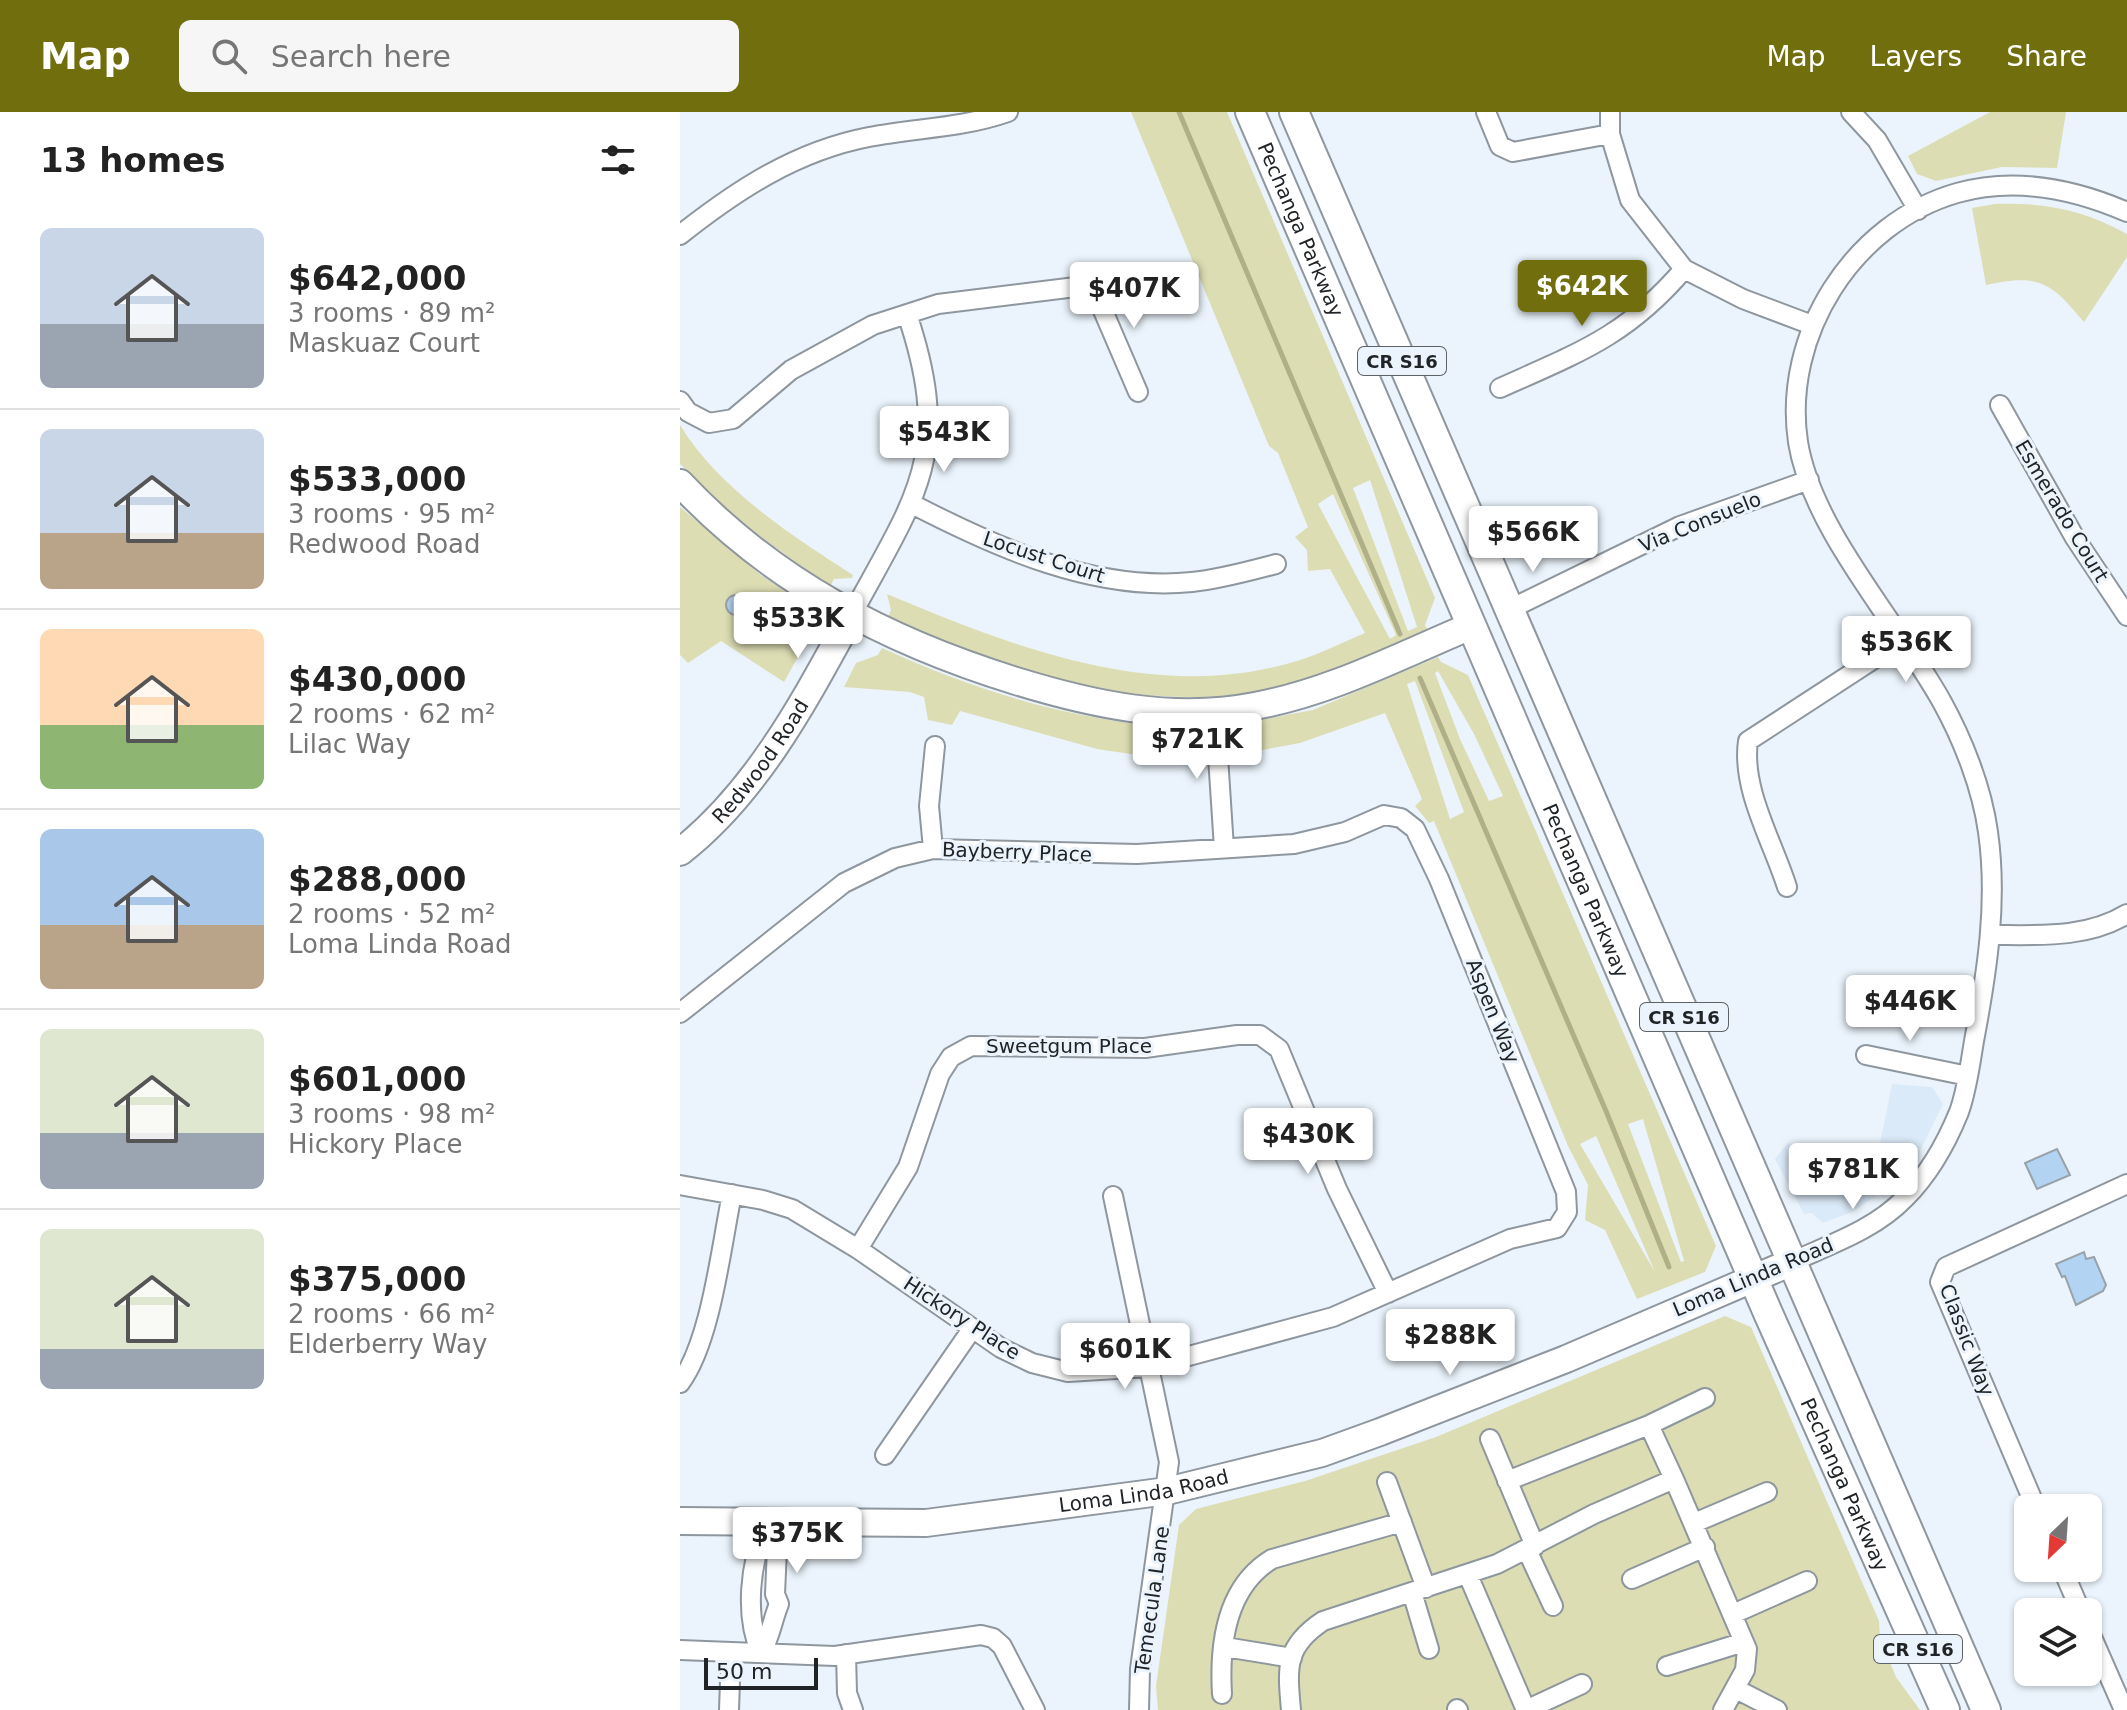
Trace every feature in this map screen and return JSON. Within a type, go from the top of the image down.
[{"type":"main road","name":"Pechanga Parkway","points":[[1250,112],[1753,1278],[1945,1710]]},
{"type":"main road","name":"Pechanga Parkway","points":[[1294,112],[1986,1710]]},
{"type":"main road","points":[[1471,626],[1508,610]]},
{"type":"street","points":[[680,235],[743,188],[811,154],[867,137],[970,123],[1008,112]]},
{"type":"street","points":[[1486,112],[1500,146],[1513,152],[1610,134]]},
{"type":"street","points":[[1610,112],[1610,134],[1630,200],[1684,269],[1743,299],[1812,325]]},
{"type":"street","points":[[1851,112],[1877,140],[1918,210]]},
{"type":"street","name":"Loma Linda Road","points":[[680,1521],[926,1523],[1167,1491],[1322,1453],[1566,1359],[1854,1235],[1905,1198],[1944,1145],[1960,1109],[1968,1076],[1991,935],[1992,880],[1988,829],[1974,779],[1942,702],[1851,559],[1809,480],[1798,442],[1796,407],[1799,371],[1812,325],[1854,258],[1881,231],[1918,210],[1957,193],[2049,187],[2092,197],[2127,212]]},
{"type":"street","points":[[1500,388],[1598,344],[1629,323],[1684,269]]},
{"type":"street","points":[[680,401],[688,412],[709,423],[733,419],[791,370],[845,338],[907,314],[938,304],[1092,285],[1138,392]]},
{"type":"street","points":[[851,616],[912,504],[924,468],[930,421],[924,363],[907,314]]},
{"type":"street","name":"Esmerado Court","points":[[2000,405],[2075,538],[2127,616]]},
{"type":"street","name":"Via Consuelo","points":[[1508,610],[1680,526],[1809,480]]},
{"type":"street","points":[[680,483],[755,552],[851,616],[914,646],[1053,692],[1144,712],[1215,711],[1288,699],[1336,685],[1471,626]]},
{"type":"street","name":"Locust Court","points":[[912,504],[1021,553],[1126,582],[1192,582],[1276,564]]},
{"type":"street","name":"Redwood Road","points":[[680,852],[723,812],[756,773],[806,698],[851,616]]},
{"type":"street","points":[[1787,887],[1751,788],[1745,759],[1748,741],[1903,640]]},
{"type":"street","points":[[1215,711],[1224,848]]},
{"type":"street","points":[[933,849],[929,806],[935,746]]},
{"type":"street","name":"Bayberry Place","points":[[680,1013],[844,883],[895,858],[933,849],[1137,854],[1294,844],[1345,832],[1384,815],[1401,818]]},
{"type":"street","name":"Aspen Way","points":[[1401,818],[1415,829],[1439,879],[1566,1192],[1567,1212]]},
{"type":"street","points":[[1991,935],[2066,934],[2095,928],[2127,914]]},
{"type":"street","name":"Sweetgum Place","points":[[858,1249],[908,1167],[940,1074],[951,1057],[971,1046],[1145,1048],[1237,1035],[1260,1035],[1279,1049],[1337,1189],[1388,1293]]},
{"type":"street","points":[[1866,1055],[1968,1076]]},
{"type":"street","name":"Classic Way","points":[[2030,1494],[1940,1282],[1946,1267],[2127,1184]]},
{"type":"street","name":"Hickory Place","points":[[680,1185],[792,1209],[858,1249],[972,1329],[1032,1363],[1068,1372],[1148,1367],[1333,1317],[1510,1239],[1557,1228],[1567,1212]]},
{"type":"street","points":[[680,1383],[689,1371],[709,1310],[732,1194]]},
{"type":"street","name":"Temecula Lane","points":[[1113,1196],[1169,1462],[1140,1669],[1139,1710]]},
{"type":"street","points":[[885,1455],[972,1329]]},
{"type":"street","points":[[1507,1481],[1649,1425],[1705,1398]]},
{"type":"street","points":[[1649,1425],[1744,1642],[1745,1670],[1723,1710]]},
{"type":"street","points":[[1490,1439],[1553,1606]]},
{"type":"street","points":[[1291,1710],[1288,1672],[1292,1658],[1300,1636],[1323,1621],[1468,1575],[1674,1479]]},
{"type":"street","points":[[1387,1482],[1402,1522],[1419,1590],[1429,1649]]},
{"type":"street","points":[[1694,1523],[1767,1492]]},
{"type":"street","points":[[1222,1694],[1232,1601],[1255,1569],[1272,1559],[1402,1522]]},
{"type":"street","points":[[761,1653],[752,1633],[749,1602],[754,1592],[755,1549],[767,1524]]},
{"type":"street","points":[[761,1653],[773,1633],[773,1614],[779,1604],[775,1594],[777,1549],[767,1524]]},
{"type":"street","points":[[1632,1579],[1705,1547]]},
{"type":"street","points":[[1468,1575],[1526,1710],[1582,1684]]},
{"type":"street","points":[[1733,1614],[1807,1581]]},
{"type":"street","points":[[680,1650],[846,1654],[891,1650],[948,1638],[993,1638],[1002,1646],[1035,1710]]},
{"type":"street","points":[[1667,1666],[1744,1642]]},
{"type":"street","points":[[1225,1647],[1292,1658]]},
{"type":"street","points":[[729,1710],[731,1652]]},
{"type":"street","points":[[846,1654],[847,1693],[853,1710]]},
{"type":"street","points":[[2102,1660],[2124,1710]]},
{"type":"street","points":[[1736,1689],[1777,1710]]},
{"type":"shaded area","points":[[1892,1084],[1932,1087],[1943,1104],[1919,1153],[1891,1186],[1852,1212],[1823,1223],[1812,1213],[1804,1214],[1775,1159],[1788,1143],[1874,1173]]},
{"type":"green space","points":[[1131,112],[1227,112],[1435,598],[1425,625],[1428,631],[1304,681],[1251,693],[1198,697],[1144,695],[1039,675],[987,659],[887,619],[891,610],[887,594],[986,633],[1088,664],[1139,673],[1192,676],[1244,673],[1297,661],[1365,633],[1330,569],[1308,571],[1307,550],[1295,537],[1308,527],[1278,453],[1269,446]],"holes":[[[1370,480],[1417,627],[1408,631],[1353,488]],[[1333,494],[1396,635],[1390,639],[1318,504]]]},
{"type":"green space","points":[[1990,112],[2066,112],[2057,168],[2002,167],[1936,181],[1917,174],[1908,156]]},
{"type":"green space","points":[[1995,204],[2030,204],[2063,209],[2127,234],[2127,257],[2084,322],[2062,297],[2042,284],[2019,280],[1986,285],[1972,208]]},
{"type":"green space","points":[[680,425],[696,448],[736,490],[781,527],[853,575],[852,578],[834,579],[830,587],[743,524],[680,464]]},
{"type":"green space","points":[[680,507],[761,575],[808,607],[804,614],[809,637],[784,682],[721,641],[688,663],[680,655]]},
{"type":"green space","points":[[882,648],[991,691],[1066,712],[1182,728],[1182,736],[1199,745],[1199,756],[1144,756],[1097,749],[960,711],[952,725],[928,720],[924,697],[910,692],[844,687],[856,663],[878,655]]},
{"type":"green space","points":[[1438,657],[1441,662],[1468,675],[1716,1246],[1705,1272],[1637,1299],[1605,1230],[1585,1220],[1588,1185],[1568,1146],[1434,821],[1429,823],[1415,806],[1422,799],[1385,713],[1300,743],[1235,755],[1235,745],[1246,730],[1244,723],[1313,710]],"holes":[[[1438,671],[1474,734],[1503,796],[1489,801],[1460,739],[1435,673]],[[1415,681],[1464,812],[1450,819],[1407,684]],[[1643,1119],[1684,1261],[1681,1262],[1628,1124]],[[1596,1136],[1655,1272],[1580,1144]]]},
{"type":"green space","points":[[1725,1316],[1751,1327],[1879,1621],[1880,1638],[1896,1677],[1920,1710],[1158,1710],[1156,1686],[1179,1525],[1196,1509],[1305,1481],[1436,1437]]},
{"type":"building","points":[[736,595],[743,598],[746,605],[743,612],[736,615],[729,612],[726,605],[729,598]]},
{"type":"building","points":[[2057,1149],[2070,1175],[2037,1189],[2025,1163]]},
{"type":"building","points":[[2084,1252],[2086,1259],[2094,1257],[2106,1285],[2103,1291],[2076,1305],[2065,1276],[2062,1277],[2056,1264]]},
{"type":"waterway","points":[[1179,112],[1400,634]]},
{"type":"waterway","points":[[1420,678],[1606,1111],[1669,1267]]}]
